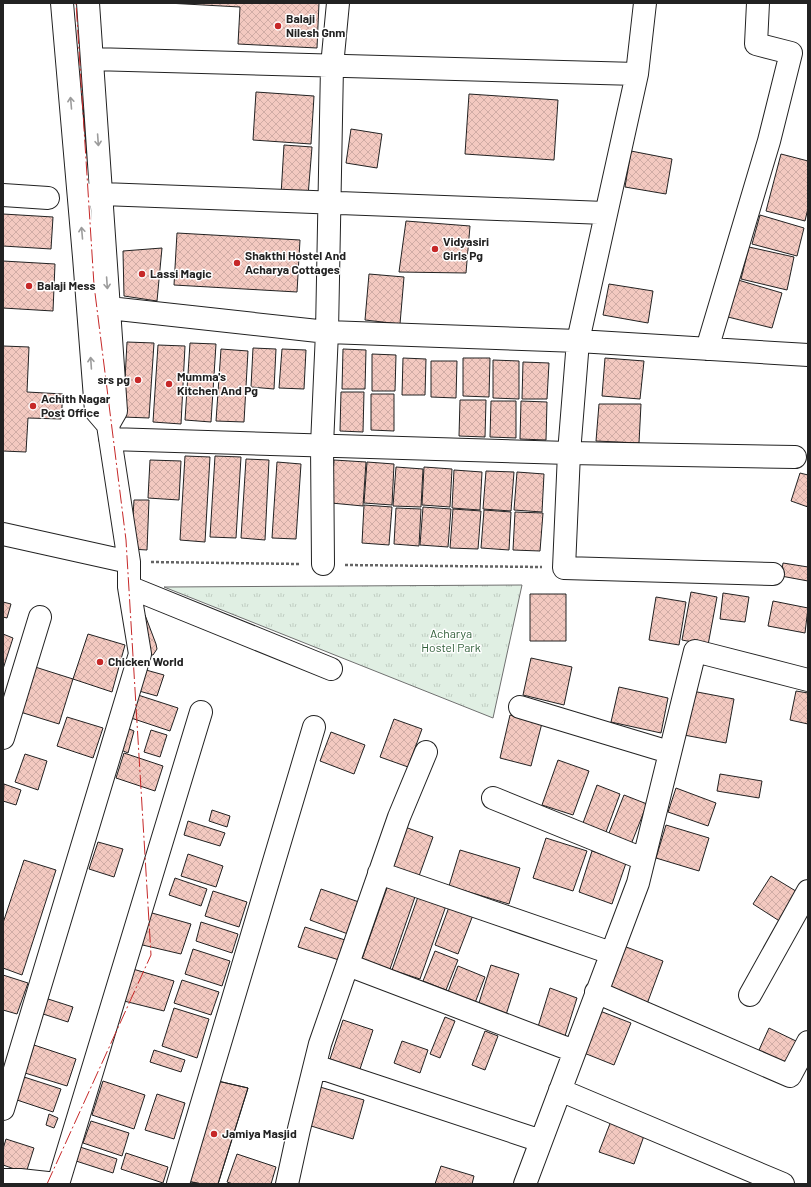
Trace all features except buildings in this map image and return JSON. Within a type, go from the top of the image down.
[{"type":"street","points":[[3,1109],[140,654],[129,587],[129,562],[109,432],[96,411],[62,3]]},
{"type":"street","points":[[88,3],[116,412],[109,432]]},
{"type":"street","points":[[322,564],[322,445],[327,332],[332,66],[338,3]]},
{"type":"street","points":[[645,3],[637,74],[578,341],[569,452],[564,568],[773,574]]},
{"type":"street","points":[[707,350],[769,141],[799,54],[756,44],[758,3]]},
{"type":"street","points":[[92,59],[637,74]]},
{"type":"street","points":[[79,195],[102,194],[606,213]]},
{"type":"street","points":[[3,195],[48,198]]},
{"type":"street","points":[[109,308],[327,332],[578,341],[808,355]]},
{"type":"street","points":[[109,432],[322,445],[795,458]]},
{"type":"street","points":[[3,534],[129,562]]},
{"type":"street","points":[[129,587],[331,668]]},
{"type":"street","points":[[3,738],[40,618]]},
{"type":"street","points":[[525,1184],[638,883],[695,651],[808,680]]},
{"type":"street","points":[[520,707],[670,752]]},
{"type":"street","points":[[14,1181],[58,1184],[201,712]]},
{"type":"street","points":[[178,1184],[314,727]]},
{"type":"street","points":[[288,1184],[299,1129],[320,1044],[399,817],[426,752]]},
{"type":"street","points":[[493,798],[643,859]]},
{"type":"street","points":[[380,873],[611,953]]},
{"type":"street","points":[[750,995],[808,891]]},
{"type":"street","points":[[348,965],[574,1051]]},
{"type":"street","points":[[596,992],[790,1076],[808,1042]]},
{"type":"street","points":[[315,1066],[541,1141]]},
{"type":"street","points":[[560,1090],[783,1184]]},
{"type":"green space","name":"Acharya Hostel Park","points":[[522,585],[493,718],[164,587]]},
{"type":"power","points":[[47,1184],[151,955],[126,540],[94,285],[76,3]]},
{"type":"place","name":"Balaji Nilesh Gnm","points":[[278,26]]},
{"type":"place","name":"Vidyasiri Girls Pg","points":[[435,249]]},
{"type":"place","name":"Shakthi Hostel And Acharya Cottages","points":[[237,263]]},
{"type":"place","name":"Lassi Magic","points":[[142,274]]},
{"type":"place","name":"Balaji Mess","points":[[29,286]]},
{"type":"place","name":"srs pg","points":[[138,380]]},
{"type":"place","name":"Mumma's Kitchen And Pg","points":[[169,384]]},
{"type":"place","name":"Achith Nagar Post Office","points":[[33,406]]},
{"type":"place","name":"Chicken World","points":[[100,662]]},
{"type":"place","name":"Jamiya Masjid","points":[[214,1134]]}]
